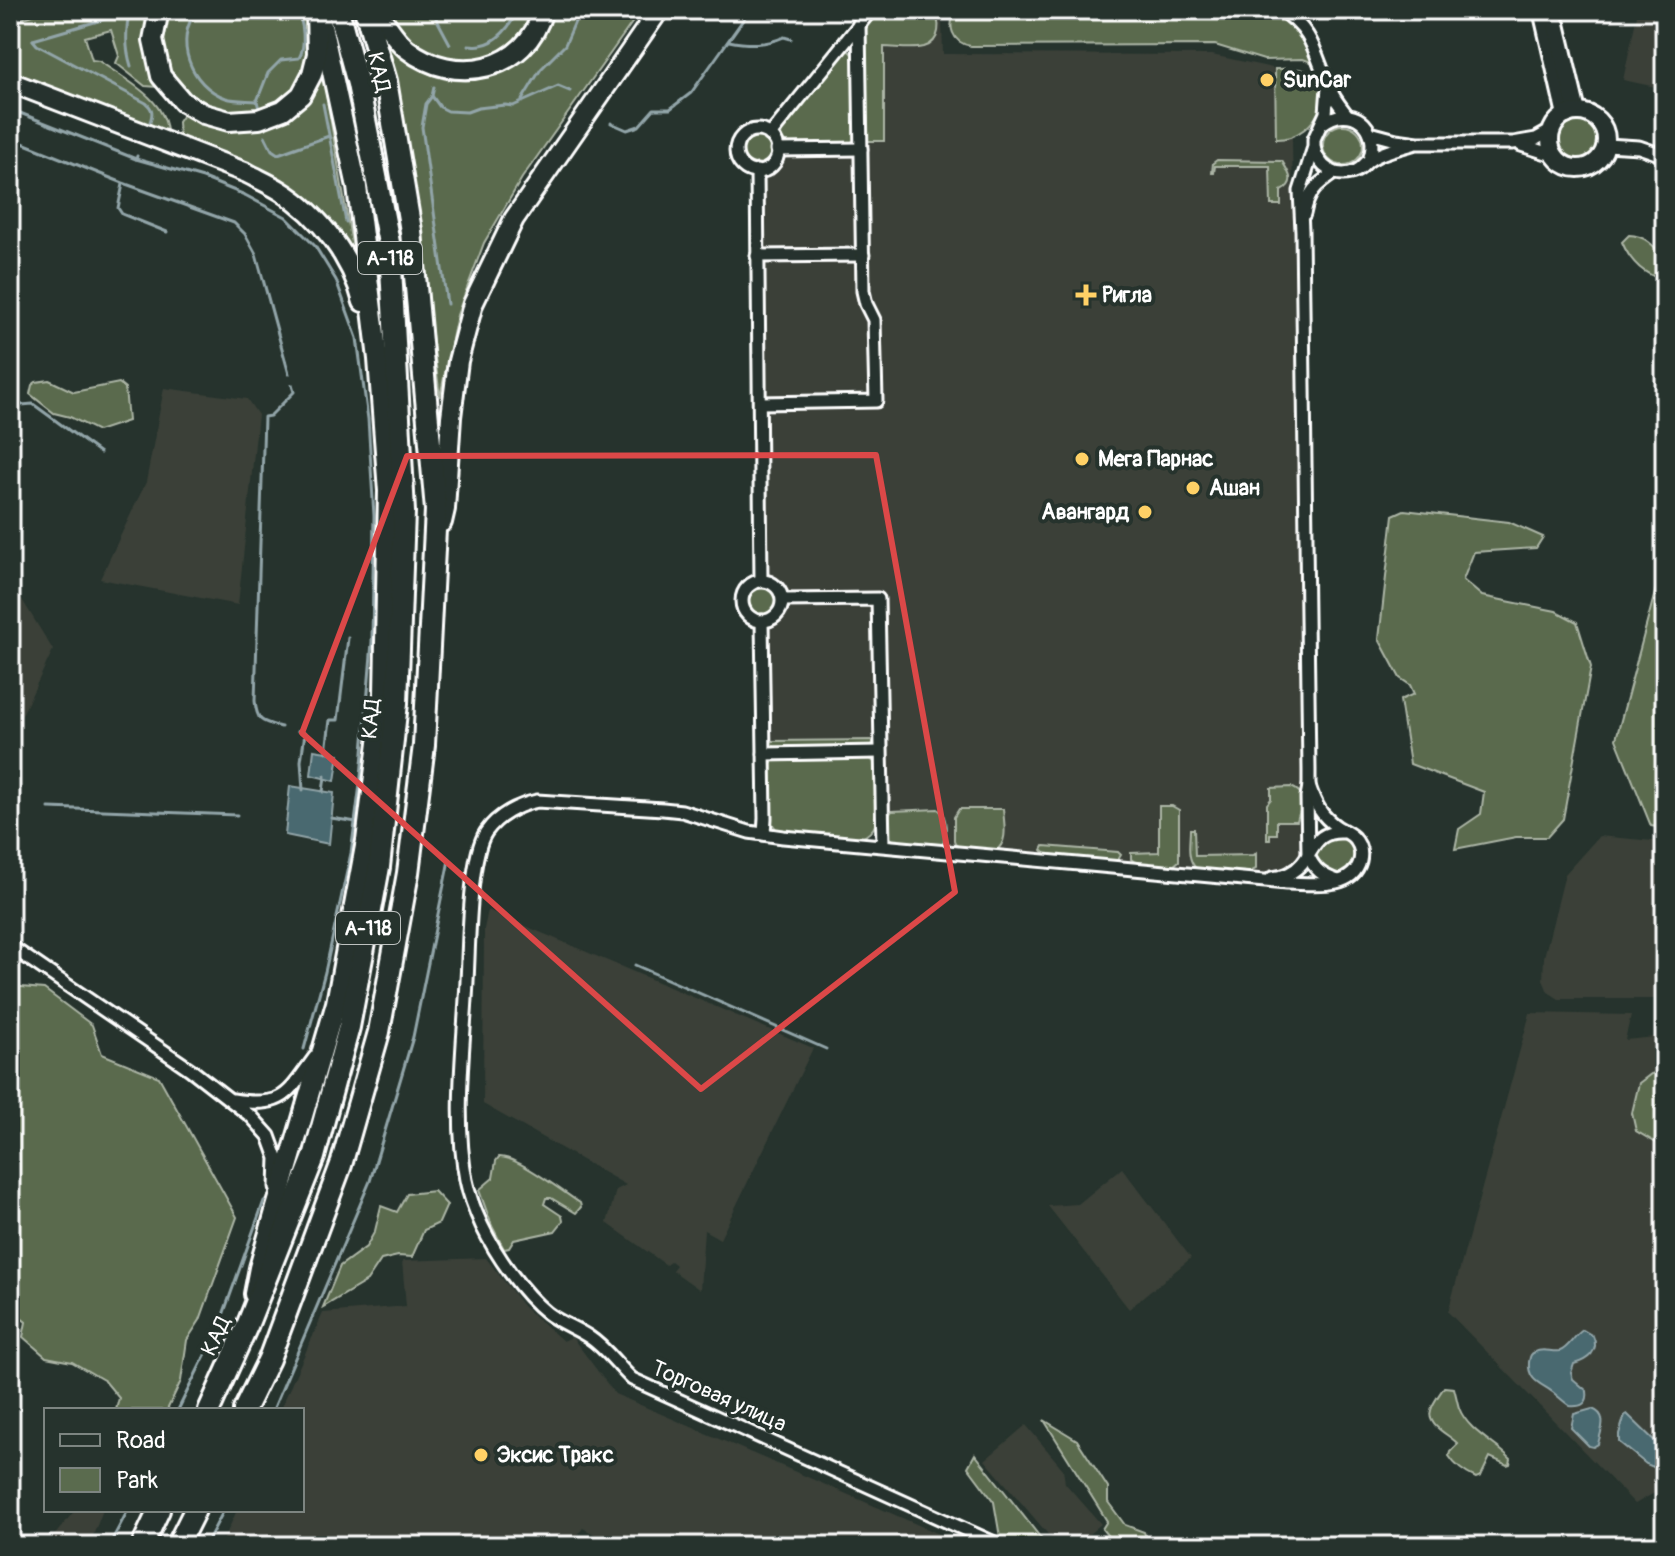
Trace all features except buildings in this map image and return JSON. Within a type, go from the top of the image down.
[{"type":"highway","name":"КАД","points":[[210,1408],[247,1326],[314,1157],[349,1027],[379,867],[397,703],[404,512],[390,248],[358,84],[338,10]]},
{"type":"highway","name":"КАД","points":[[245,1408],[269,1359],[341,1165],[379,1032],[408,873],[424,745],[436,510],[411,231],[386,81],[365,10]]},
{"type":"highway","points":[[142,1546],[158,1512]]},
{"type":"highway","points":[[177,1546],[194,1512]]},
{"type":"main road","points":[[159,10],[153,40],[161,76],[183,102],[204,114],[229,121],[259,119],[283,110],[301,95],[312,74],[317,54],[317,10]]},
{"type":"main road","points":[[247,1326],[259,1268],[336,1003],[365,852],[384,694],[388,491],[378,359],[357,187],[317,10]]},
{"type":"main road","points":[[377,10],[406,48],[438,66],[460,71],[488,67],[519,51],[532,34],[543,10]]},
{"type":"main road","points":[[434,559],[445,509],[458,361],[473,304],[514,219],[659,10]]},
{"type":"main road","points":[[1533,10],[1555,48]]},
{"type":"main road","points":[[1542,10],[1572,113]]},
{"type":"main road","points":[[1553,10],[1555,48]]},
{"type":"main road","points":[[1555,48],[1561,10]]},
{"type":"main road","points":[[10,82],[247,173],[282,191],[326,230],[344,256],[360,288],[378,359]]},
{"type":"main road","points":[[1572,113],[1593,116],[1604,128],[1607,145],[1597,162],[1589,167],[1569,167],[1553,155],[1550,142],[1552,130],[1560,118],[1572,113]]},
{"type":"street","points":[[770,135],[871,10]]},
{"type":"street","points":[[1281,10],[1301,26],[1312,41],[1328,87],[1347,115]]},
{"type":"street","points":[[760,403],[876,401],[874,320],[864,297],[859,23]]},
{"type":"street","points":[[1328,87],[1326,113],[1317,131],[1300,191],[1307,797],[1308,855],[1311,864],[1319,873],[1339,881]]},
{"type":"street","points":[[1321,125],[1338,115],[1357,118],[1365,124],[1373,142],[1369,160]]},
{"type":"street","points":[[756,130],[770,135],[777,150],[769,167],[757,171],[750,170],[736,154],[738,140],[756,130]]},
{"type":"street","points":[[1370,133],[1418,143],[1513,143],[1536,139],[1552,130]]},
{"type":"street","points":[[1314,147],[1319,162],[1334,173],[1344,174],[1354,172],[1369,160],[1418,143]]},
{"type":"street","points":[[1513,143],[1553,155]]},
{"type":"street","points":[[1607,145],[1639,147],[1665,156]]},
{"type":"street","points":[[777,150],[861,149]]},
{"type":"street","points":[[757,171],[761,580]]},
{"type":"street","points":[[1302,231],[1308,197],[1315,186],[1334,173]]},
{"type":"street","points":[[757,256],[863,255]]},
{"type":"street","points":[[761,580],[773,584],[783,600],[774,617],[762,621],[746,613],[742,595],[749,585],[761,580]]},
{"type":"street","points":[[783,600],[878,599],[883,845]]},
{"type":"street","points":[[762,621],[764,834],[1286,883],[1328,884],[1353,873],[1359,865],[1360,846],[1354,838],[1324,817],[1309,786]]},
{"type":"street","points":[[764,754],[880,752]]},
{"type":"street","name":"Торговая улица","points":[[764,834],[729,827],[682,811],[537,801],[522,804],[494,822],[479,847],[470,915],[462,1085],[466,1182],[481,1224],[502,1262],[546,1312],[589,1336],[632,1379],[1001,1546]]},
{"type":"street","points":[[1263,880],[1292,873],[1314,844],[1327,833],[1346,832]]},
{"type":"street","points":[[10,946],[153,1043],[252,1117],[269,1136],[277,1158],[276,1208]]},
{"type":"street","points":[[232,1100],[257,1104],[274,1101],[290,1090],[325,1045]]},
{"type":"highlighted area","points":[[876,455],[955,892],[701,1089],[302,733],[407,456]]},
{"type":"shaded area","points":[[876,10],[935,10],[942,21],[943,54],[1212,55],[1291,72],[1301,727],[1305,810],[1301,852],[1285,871],[1263,875],[878,842],[877,750],[776,751],[768,744],[767,633],[783,616],[786,608],[783,587],[765,575],[761,184],[784,157],[787,147],[867,145],[863,30]]},
{"type":"shaded area","points":[[1638,10],[1665,10],[1665,89],[1623,80]]},
{"type":"shaded area","points":[[164,388],[247,399],[258,415],[238,605],[100,579],[146,482]]},
{"type":"shaded area","points":[[10,580],[53,650],[10,740]]},
{"type":"shaded area","points":[[1599,836],[1665,842],[1665,999],[1559,999],[1548,992],[1543,980],[1544,957],[1565,874]]},
{"type":"shaded area","points":[[488,910],[813,1048],[720,1239],[704,1230],[700,1290],[672,1270],[676,1265],[671,1261],[666,1265],[607,1223],[616,1190],[626,1185],[483,1104],[484,929]]},
{"type":"shaded area","points":[[1530,1013],[1631,1015],[1625,1040],[1665,1036],[1665,1487],[1635,1504],[1448,1312]]},
{"type":"shaded area","points":[[1122,1168],[1191,1258],[1129,1309],[1048,1206],[1078,1204]]},
{"type":"shaded area","points":[[486,1258],[524,1307],[563,1341],[572,1337],[615,1394],[967,1546],[615,1546],[583,1528],[569,1546],[221,1546],[236,1512],[304,1512],[304,1408],[281,1408],[323,1313],[406,1306],[402,1261]]},
{"type":"shaded area","points":[[1026,1425],[1063,1469],[1065,1483],[1101,1524],[1075,1546],[1058,1546],[985,1460]]},
{"type":"shaded area","points":[[73,1512],[102,1512],[89,1546],[46,1546]]},
{"type":"green space","points":[[47,10],[153,10],[143,37],[157,87],[145,86],[116,63],[119,56],[111,30],[85,37],[92,60],[99,61],[120,75],[152,100],[160,110],[167,134],[10,77],[10,23]]},
{"type":"green space","points":[[169,10],[308,10],[311,63],[301,85],[269,111],[240,114],[216,111],[188,95],[170,71],[162,43]]},
{"type":"green space","points":[[385,10],[537,10],[513,47],[489,61],[476,64],[446,60],[421,49],[412,43]]},
{"type":"green space","points":[[552,10],[641,10],[522,178],[484,243],[457,315],[440,397],[410,162],[385,37],[405,57],[428,73],[447,79],[486,77],[520,58],[534,44]]},
{"type":"green space","points":[[880,10],[932,10],[938,31],[934,41],[924,47],[884,47],[884,141],[867,141],[865,31],[871,18]]},
{"type":"green space","points":[[957,10],[1268,10],[1296,32],[1314,63],[1303,59],[1264,60],[1215,45],[971,46],[959,41],[953,32],[952,22]]},
{"type":"green space","points":[[848,50],[854,56],[854,140],[850,143],[790,144],[783,141],[784,126]]},
{"type":"green space","points":[[1275,69],[1300,69],[1313,74],[1321,83],[1323,95],[1321,107],[1304,129],[1276,139]]},
{"type":"green space","points":[[322,70],[355,258],[342,239],[247,165],[179,137],[178,122],[185,112],[222,128],[250,129],[280,122],[306,99]]},
{"type":"green space","points":[[1578,121],[1592,127],[1598,141],[1592,155],[1578,161],[1564,155],[1558,141],[1564,127]]},
{"type":"green space","points":[[1343,125],[1357,131],[1363,145],[1357,159],[1343,165],[1329,159],[1323,145],[1329,131]]},
{"type":"green space","points":[[757,136],[767,140],[771,150],[767,160],[757,164],[747,160],[743,150],[747,140]]},
{"type":"green space","points":[[1217,160],[1282,161],[1290,181],[1281,191],[1281,205],[1271,205],[1270,166],[1215,166],[1212,173],[1213,163]]},
{"type":"green space","points":[[1629,235],[1645,239],[1665,258],[1665,277],[1662,279],[1648,274],[1633,261],[1622,242]]},
{"type":"green space","points":[[49,380],[74,392],[119,383],[125,388],[128,421],[98,431],[54,413],[30,394],[36,382]]},
{"type":"green space","points":[[1404,510],[1509,522],[1543,537],[1536,548],[1474,552],[1463,580],[1482,596],[1556,611],[1577,622],[1591,667],[1563,819],[1547,837],[1516,837],[1455,849],[1459,829],[1481,814],[1484,792],[1410,764],[1400,700],[1414,694],[1410,685],[1400,678],[1379,639],[1393,515]]},
{"type":"green space","points":[[1665,555],[1665,828],[1651,826],[1616,739]]},
{"type":"green space","points":[[762,585],[768,586],[776,594],[776,606],[768,614],[762,615],[756,614],[748,606],[747,600],[748,594],[756,586]]},
{"type":"green space","points":[[875,740],[869,747],[777,748],[770,741]]},
{"type":"green space","points":[[868,757],[875,763],[876,823],[867,835],[859,839],[776,829],[770,820],[770,766],[773,759]]},
{"type":"green space","points":[[1291,787],[1302,797],[1297,821],[1277,821],[1277,834],[1270,834],[1270,840],[1267,840],[1267,804],[1271,799],[1271,788]]},
{"type":"green space","points":[[1159,806],[1172,806],[1179,810],[1179,861],[1173,866],[1136,863],[1131,859],[1131,853],[1159,852]]},
{"type":"green space","points":[[938,809],[944,816],[946,827],[941,846],[898,843],[889,837],[886,819],[892,811]]},
{"type":"green space","points":[[959,809],[1003,809],[1005,832],[1002,843],[995,851],[961,848],[955,844],[954,817]]},
{"type":"green space","points":[[1190,829],[1194,829],[1195,856],[1256,853],[1256,869],[1248,873],[1196,868],[1190,855]]},
{"type":"green space","points":[[1336,836],[1350,842],[1356,856],[1350,870],[1336,876],[1322,870],[1316,856],[1322,842]]},
{"type":"green space","points":[[1044,846],[1118,852],[1121,855],[1114,861],[1047,855],[1042,850]]},
{"type":"green space","points":[[10,986],[44,989],[92,1025],[102,1054],[159,1077],[237,1217],[200,1320],[187,1340],[181,1381],[168,1408],[116,1408],[119,1398],[105,1381],[72,1362],[46,1357],[23,1337],[26,1322],[10,1309]]},
{"type":"green space","points":[[1665,1071],[1665,1148],[1636,1131],[1632,1113],[1639,1083],[1651,1074]]},
{"type":"green space","points":[[499,1157],[528,1168],[580,1203],[581,1207],[576,1213],[546,1198],[544,1204],[562,1216],[563,1221],[555,1231],[514,1240],[509,1248],[504,1249],[479,1190],[493,1178]]},
{"type":"green space","points":[[434,1191],[447,1205],[439,1223],[424,1230],[412,1257],[381,1260],[367,1281],[323,1307],[340,1266],[366,1247],[375,1231],[381,1206],[397,1212],[407,1194]]},
{"type":"green space","points":[[1444,1387],[1454,1388],[1463,1416],[1475,1430],[1511,1459],[1510,1464],[1490,1457],[1481,1476],[1476,1478],[1464,1472],[1449,1456],[1458,1444],[1435,1425],[1430,1416],[1433,1404]]},
{"type":"green space","points":[[1044,1420],[1077,1440],[1108,1488],[1108,1502],[1125,1525],[1144,1532],[1149,1546],[1116,1546],[1102,1529],[1107,1521]]},
{"type":"green space","points":[[975,1454],[1047,1546],[1018,1546],[1000,1537],[994,1502],[968,1467]]},
{"type":"water","points":[[314,750],[339,754],[335,781],[311,775]]},
{"type":"water","points":[[290,786],[334,793],[329,844],[285,835]]},
{"type":"water","points":[[1583,1330],[1593,1336],[1594,1350],[1584,1360],[1574,1364],[1571,1373],[1573,1379],[1587,1391],[1587,1399],[1581,1405],[1570,1406],[1533,1378],[1529,1362],[1531,1355],[1538,1351],[1563,1349]]},
{"type":"water","points":[[1592,1409],[1602,1419],[1598,1444],[1593,1447],[1571,1428],[1574,1414]]},
{"type":"water","points":[[1627,1414],[1665,1451],[1665,1458],[1656,1468],[1646,1464],[1619,1442]]},
{"type":"waterway","points":[[197,10],[186,35],[189,61],[195,73],[213,92],[226,98],[257,101]]},
{"type":"waterway","points":[[260,113],[257,101],[268,73],[281,60],[299,58],[301,53],[302,27],[296,10]]},
{"type":"waterway","points":[[429,10],[450,44]]},
{"type":"waterway","points":[[468,45],[487,44],[498,37],[512,22],[517,10]]},
{"type":"waterway","points":[[522,100],[541,69],[565,45],[580,10]]},
{"type":"waterway","points":[[611,123],[627,130],[639,126],[654,109],[670,109],[691,93],[750,10]]},
{"type":"waterway","points":[[33,40],[129,12],[127,39],[131,66]]},
{"type":"waterway","points":[[729,41],[757,44],[784,37],[791,39]]},
{"type":"waterway","points":[[33,40],[37,45],[146,103],[152,111],[150,122]]},
{"type":"waterway","points":[[434,87],[432,96],[440,107],[448,111],[467,112],[478,108],[513,106],[558,86],[570,91]]},
{"type":"waterway","points":[[432,96],[426,104],[422,127],[447,304]]},
{"type":"waterway","points":[[323,104],[346,222]]},
{"type":"waterway","points":[[10,109],[136,159]]},
{"type":"waterway","points":[[265,136],[272,150],[278,154],[329,136]]},
{"type":"waterway","points":[[10,138],[234,223],[245,234],[256,254],[289,374]]},
{"type":"waterway","points":[[137,156],[136,159],[203,178],[245,195],[286,217],[315,246],[336,280],[357,338],[368,419],[374,516],[372,642],[361,777],[351,853],[325,972],[304,1049]]},
{"type":"waterway","points":[[123,184],[118,208],[122,214],[167,232]]},
{"type":"waterway","points":[[281,727],[262,720],[255,701],[264,417],[270,416],[294,392],[292,385]]},
{"type":"waterway","points":[[10,406],[33,404],[100,453]]},
{"type":"waterway","points":[[326,752],[330,720],[338,720],[348,638]]},
{"type":"waterway","points":[[298,731],[305,733],[301,761],[303,790]]},
{"type":"waterway","points":[[323,792],[325,776]]},
{"type":"waterway","points":[[49,808],[237,815]]},
{"type":"waterway","points":[[331,818],[363,823]]},
{"type":"waterway","points":[[274,1408],[370,1181],[413,1037],[449,860]]},
{"type":"waterway","points":[[635,965],[826,1049]]},
{"type":"waterway","points":[[179,1408],[218,1329],[264,1201]]},
{"type":"waterway","points":[[109,1546],[127,1512]]},
{"type":"waterway","points":[[205,1546],[223,1512]]},
{"type":"place","name":"SunCar","points":[[1267,80]]},
{"type":"place","name":"Ригла","points":[[1086,295]]},
{"type":"place","name":"Мега Парнас","points":[[1082,459]]},
{"type":"place","name":"Ашан","points":[[1193,488]]},
{"type":"place","name":"Авангард","points":[[1145,512]]},
{"type":"place","name":"Эксис Тракс","points":[[481,1455]]}]
